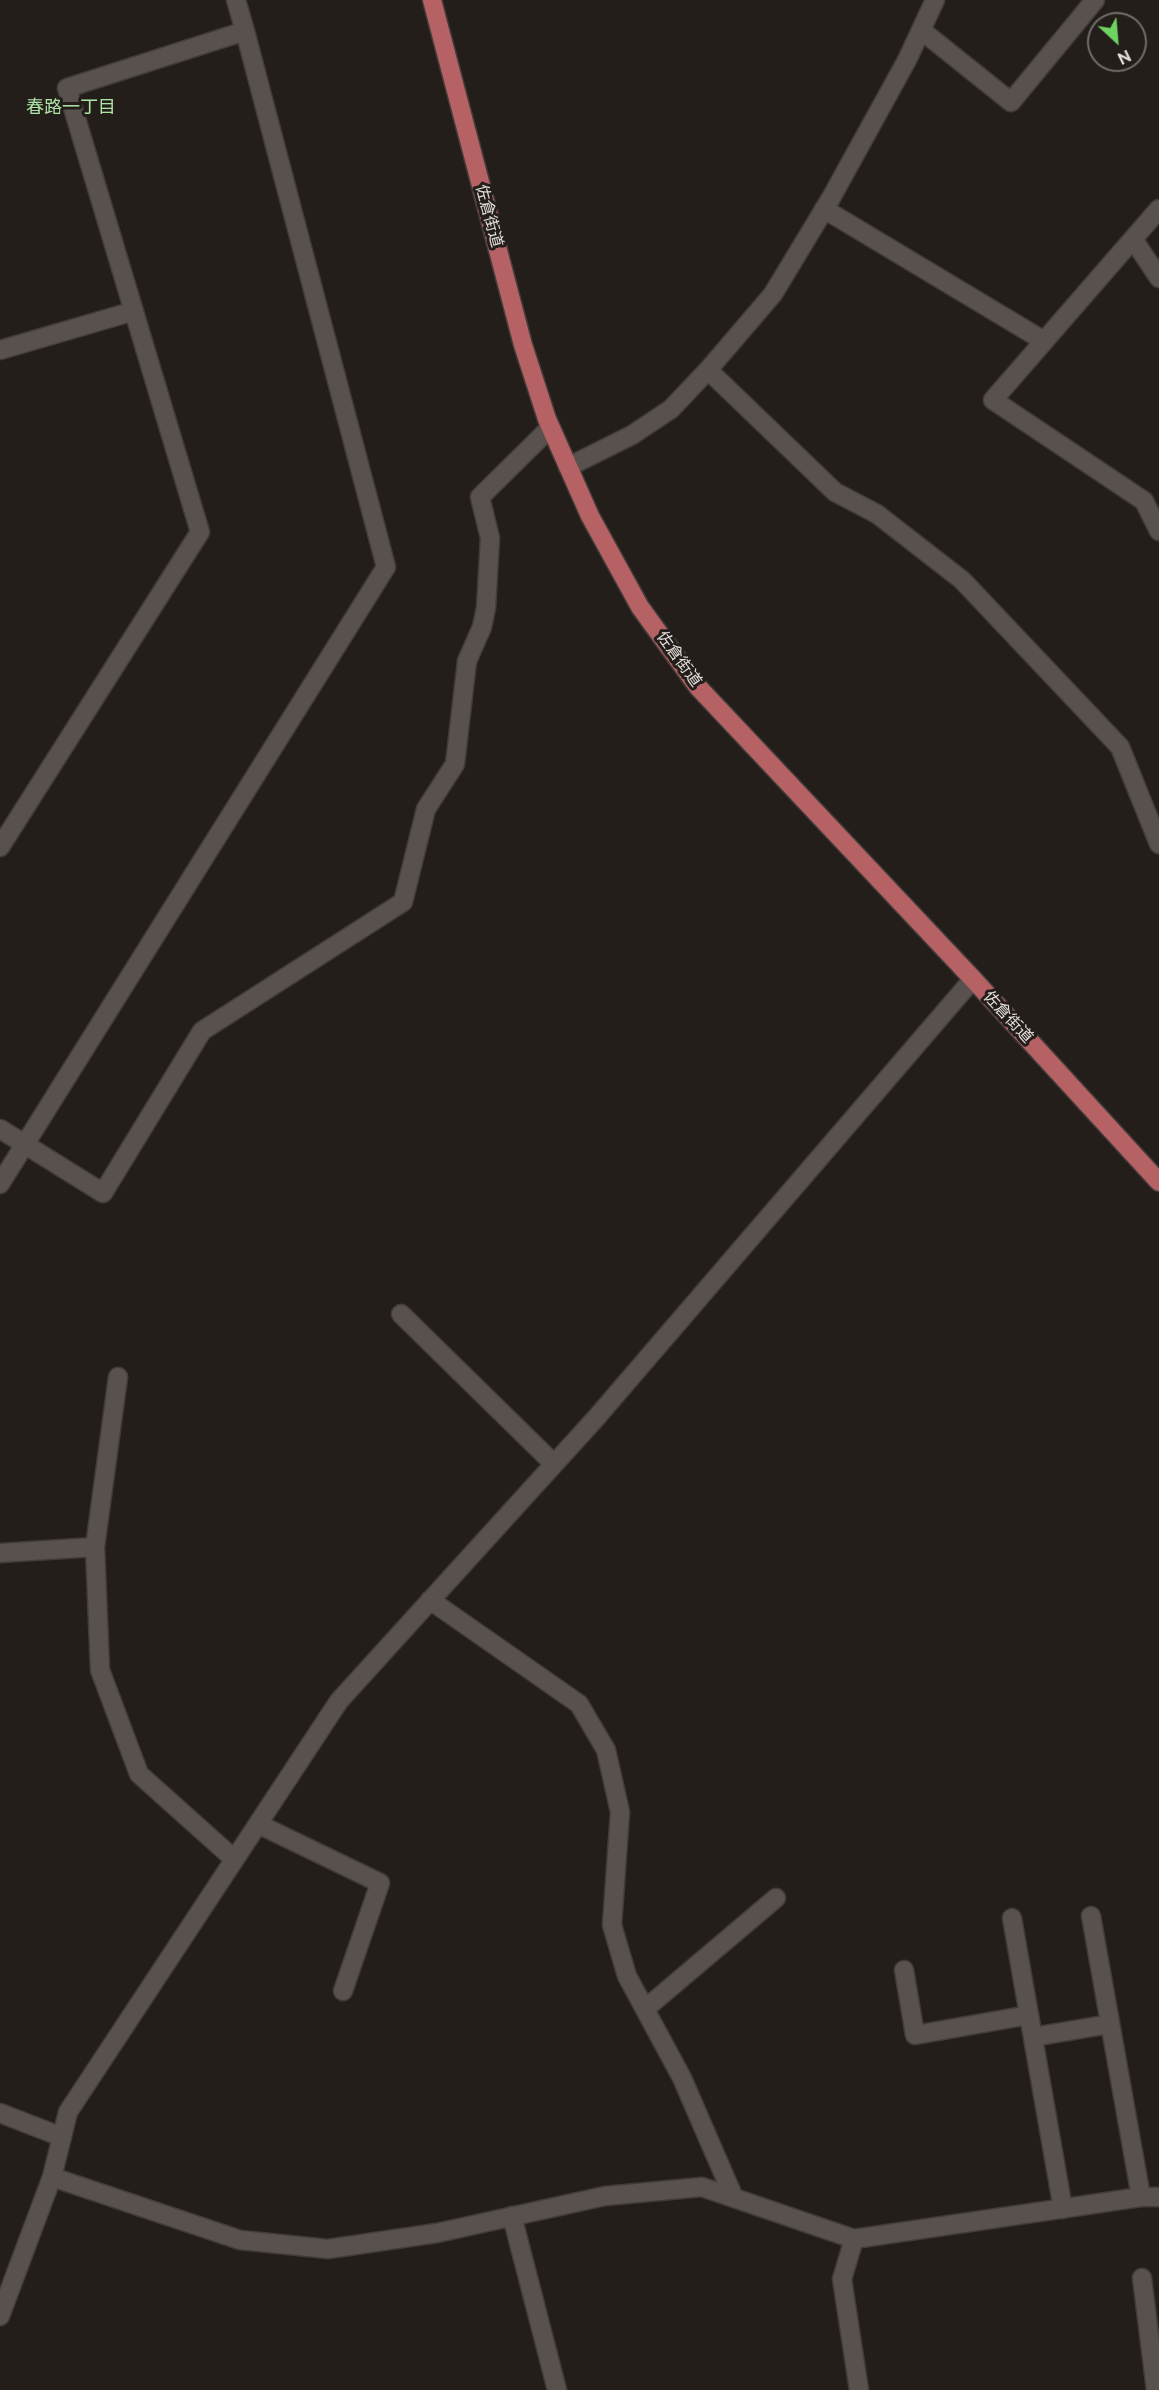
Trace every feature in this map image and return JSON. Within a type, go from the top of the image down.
[{"type":"main road","name":"佐倉街道","points":[[432,0],[523,345],[550,428],[590,516],[640,607],[698,687],[973,979],[1159,1182]]},
{"type":"street","points":[[0,1184],[386,567],[236,0]]},
{"type":"street","points":[[568,467],[632,435],[671,409],[773,294],[824,209],[907,60],[935,0]]},
{"type":"street","points":[[921,30],[1011,102],[1095,0]]},
{"type":"street","points":[[0,847],[200,532],[67,88],[245,31]]},
{"type":"street","points":[[824,209],[1044,341]]},
{"type":"street","points":[[1159,209],[993,400],[1144,501],[1159,531]]},
{"type":"street","points":[[1133,239],[1159,278]]},
{"type":"street","points":[[0,350],[134,311]]},
{"type":"street","points":[[708,369],[835,492],[877,514],[963,580],[1120,747],[1159,844]]},
{"type":"street","points":[[0,1129],[103,1193],[202,1031],[403,902],[426,809],[456,764],[467,661],[482,627],[486,608],[490,537],[480,497],[550,428]]},
{"type":"street","points":[[0,2316],[52,2177],[68,2112],[339,1701],[596,1418],[973,979]]},
{"type":"street","points":[[401,1314],[554,1464]]},
{"type":"street","points":[[118,1377],[94,1547],[100,1670],[139,1774],[234,1860]]},
{"type":"street","points":[[0,1553],[94,1547]]},
{"type":"street","points":[[430,1600],[579,1704],[606,1750],[620,1812],[612,1925],[627,1976],[682,2078],[734,2198]]},
{"type":"street","points":[[258,1824],[380,1883],[343,1991]]},
{"type":"street","points":[[645,2009],[776,1898]]},
{"type":"street","points":[[52,2177],[240,2240],[328,2249],[437,2233],[605,2196],[702,2187],[854,2240],[1150,2197],[1110,2024],[1091,1916]]},
{"type":"street","points":[[1012,1918],[1063,2209]]},
{"type":"street","points":[[904,1970],[915,2035],[1029,2015]]},
{"type":"street","points":[[1033,2037],[1110,2024]]},
{"type":"street","points":[[0,2113],[62,2137]]},
{"type":"street","points":[[512,2216],[557,2390]]},
{"type":"street","points":[[854,2240],[842,2279],[859,2390]]},
{"type":"street","points":[[1142,2278],[1156,2390]]},
{"type":"district","name":"春路一丁目","points":[[71,108]]}]
